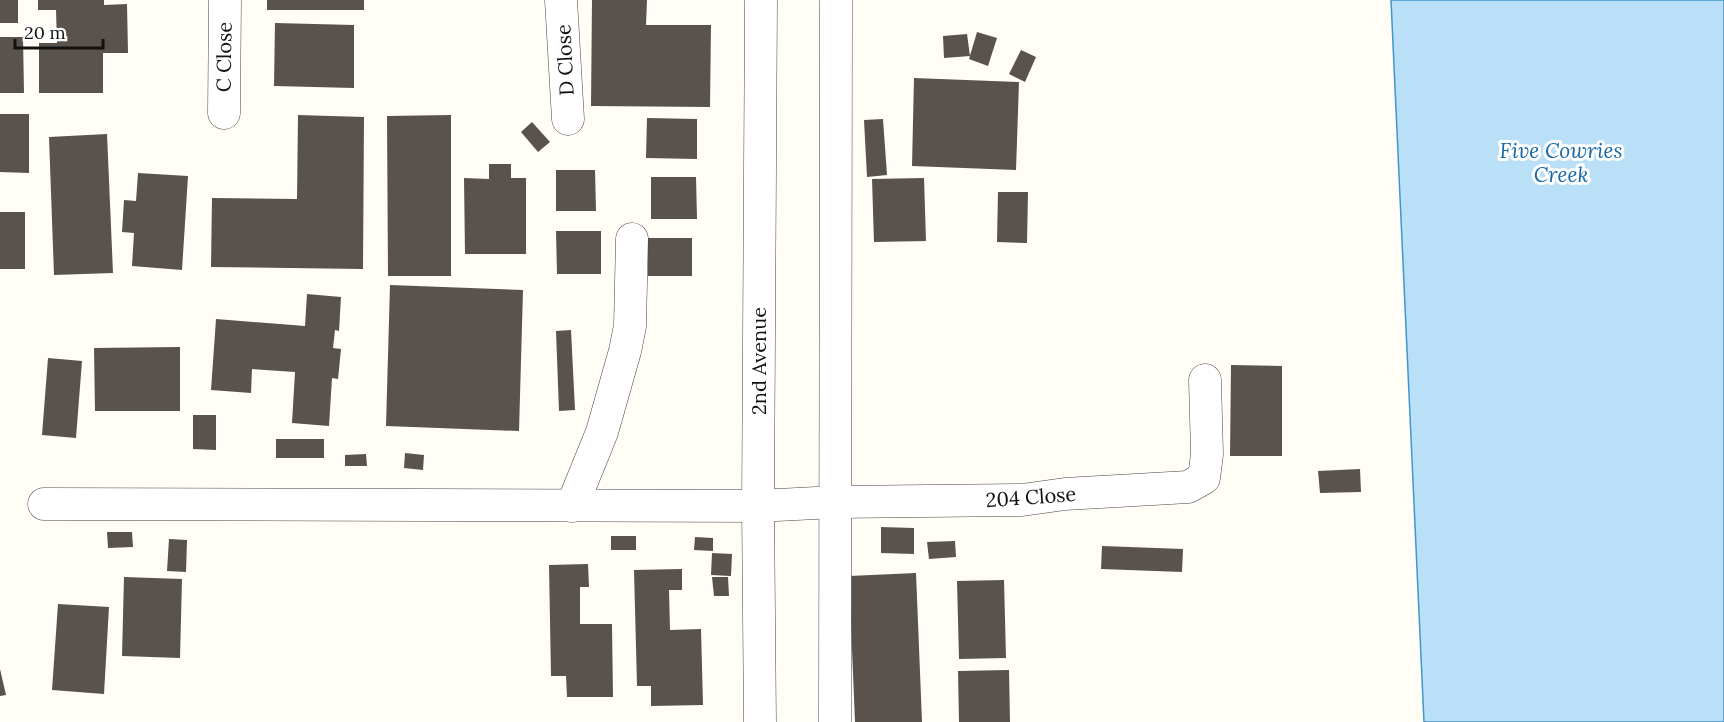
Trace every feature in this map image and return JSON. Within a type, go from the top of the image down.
[{"type":"street","name":"C Close","points":[[224,113],[225,0]]},
{"type":"street","name":"D Close","points":[[561,0],[568,119]]},
{"type":"street","points":[[835,722],[836,0]]},
{"type":"street","name":"2nd Avenue","points":[[760,722],[758,506],[766,1]]},
{"type":"street","points":[[572,506],[602,432],[626,351],[630,326],[632,239]]},
{"type":"street","name":"204 Close","points":[[44,504],[758,506],[836,502],[1022,500],[1065,494],[1188,487],[1204,478],[1207,454],[1205,380]]},
{"type":"water","name":"Five Cowries Creek","points":[[1391,0],[1724,0],[1724,722],[1424,722]]},
{"type":"building","points":[[0,0],[18,0],[18,23],[0,23]]},
{"type":"building","points":[[38,0],[104,0],[104,5],[127,4],[128,53],[103,53],[103,93],[39,93],[39,43],[57,43],[56,10],[38,10]]},
{"type":"building","points":[[267,0],[364,0],[364,10],[267,10]]},
{"type":"building","points":[[592,0],[647,0],[646,25],[711,25],[710,107],[591,106]]},
{"type":"building","points":[[275,23],[354,25],[354,88],[274,86]]},
{"type":"building","points":[[977,32],[997,38],[988,66],[969,59]]},
{"type":"building","points":[[967,34],[970,56],[944,58],[943,36]]},
{"type":"building","points":[[0,37],[23,37],[24,93],[0,93]]},
{"type":"building","points":[[1021,50],[1036,57],[1025,82],[1009,74]]},
{"type":"building","points":[[914,78],[1019,82],[1016,170],[912,166]]},
{"type":"building","points":[[0,114],[29,114],[29,173],[0,172]]},
{"type":"building","points":[[298,115],[364,117],[363,269],[211,267],[212,198],[297,199]]},
{"type":"building","points":[[451,115],[451,276],[388,276],[387,116]]},
{"type":"building","points":[[647,118],[697,119],[697,159],[646,158]]},
{"type":"building","points":[[883,119],[887,175],[867,177],[864,120]]},
{"type":"building","points":[[532,122],[550,142],[538,152],[521,132]]},
{"type":"building","points":[[107,134],[113,273],[54,275],[49,137]]},
{"type":"building","points":[[489,164],[511,164],[511,178],[526,178],[526,254],[465,254],[464,178],[489,179]]},
{"type":"building","points":[[556,170],[595,170],[596,211],[556,211]]},
{"type":"building","points":[[138,173],[188,176],[182,270],[132,266],[134,233],[122,232],[124,200],[136,201]]},
{"type":"building","points":[[651,177],[696,177],[697,219],[651,219]]},
{"type":"building","points":[[924,178],[926,241],[874,242],[872,179]]},
{"type":"building","points":[[998,192],[1028,192],[1027,243],[997,242]]},
{"type":"building","points":[[0,212],[25,212],[25,269],[0,269]]},
{"type":"building","points":[[556,231],[601,231],[601,274],[557,274]]},
{"type":"building","points":[[648,238],[692,238],[692,276],[648,276]]},
{"type":"building","points":[[390,285],[523,290],[519,431],[386,426]]},
{"type":"building","points":[[307,294],[341,297],[339,331],[335,330],[333,348],[341,349],[338,379],[332,378],[329,426],[292,423],[295,372],[252,369],[251,393],[211,390],[216,319],[305,326]]},
{"type":"building","points":[[571,330],[575,410],[559,411],[556,331]]},
{"type":"building","points":[[180,347],[180,411],[95,411],[94,348]]},
{"type":"building","points":[[48,358],[82,361],[76,438],[42,435]]},
{"type":"building","points":[[1231,365],[1282,366],[1282,456],[1230,456]]},
{"type":"building","points":[[193,415],[216,415],[216,450],[193,449]]},
{"type":"building","points":[[276,439],[324,439],[324,458],[276,458]]},
{"type":"building","points":[[405,453],[424,455],[423,470],[404,468]]},
{"type":"building","points":[[366,454],[367,466],[345,466],[345,455]]},
{"type":"building","points":[[1360,469],[1361,492],[1320,493],[1318,471]]},
{"type":"building","points":[[881,527],[914,528],[914,554],[881,553]]},
{"type":"building","points":[[107,532],[132,532],[133,547],[108,548]]},
{"type":"building","points":[[611,536],[636,536],[636,550],[611,550]]},
{"type":"building","points":[[695,537],[713,538],[713,551],[694,550]]},
{"type":"building","points":[[169,539],[187,540],[186,572],[167,571]]},
{"type":"building","points":[[955,541],[956,557],[929,559],[927,542]]},
{"type":"building","points":[[1102,546],[1183,549],[1182,572],[1101,569]]},
{"type":"building","points":[[712,553],[732,554],[731,576],[711,575]]},
{"type":"building","points":[[588,564],[589,587],[580,587],[580,624],[612,624],[613,697],[567,697],[566,676],[551,676],[549,565]]},
{"type":"building","points":[[682,569],[682,590],[669,590],[670,630],[701,629],[703,705],[651,706],[651,686],[637,686],[634,570]]},
{"type":"building","points":[[916,573],[922,722],[855,722],[849,576]]},
{"type":"building","points":[[124,577],[182,579],[180,658],[122,656]]},
{"type":"building","points":[[712,577],[728,577],[729,596],[714,596]]},
{"type":"building","points":[[1004,580],[1006,658],[959,659],[957,581]]},
{"type":"building","points":[[58,604],[109,607],[104,694],[52,690]]},
{"type":"building","points":[[0,669],[6,695],[0,696]]},
{"type":"building","points":[[1009,670],[1010,722],[959,722],[958,671]]}]
